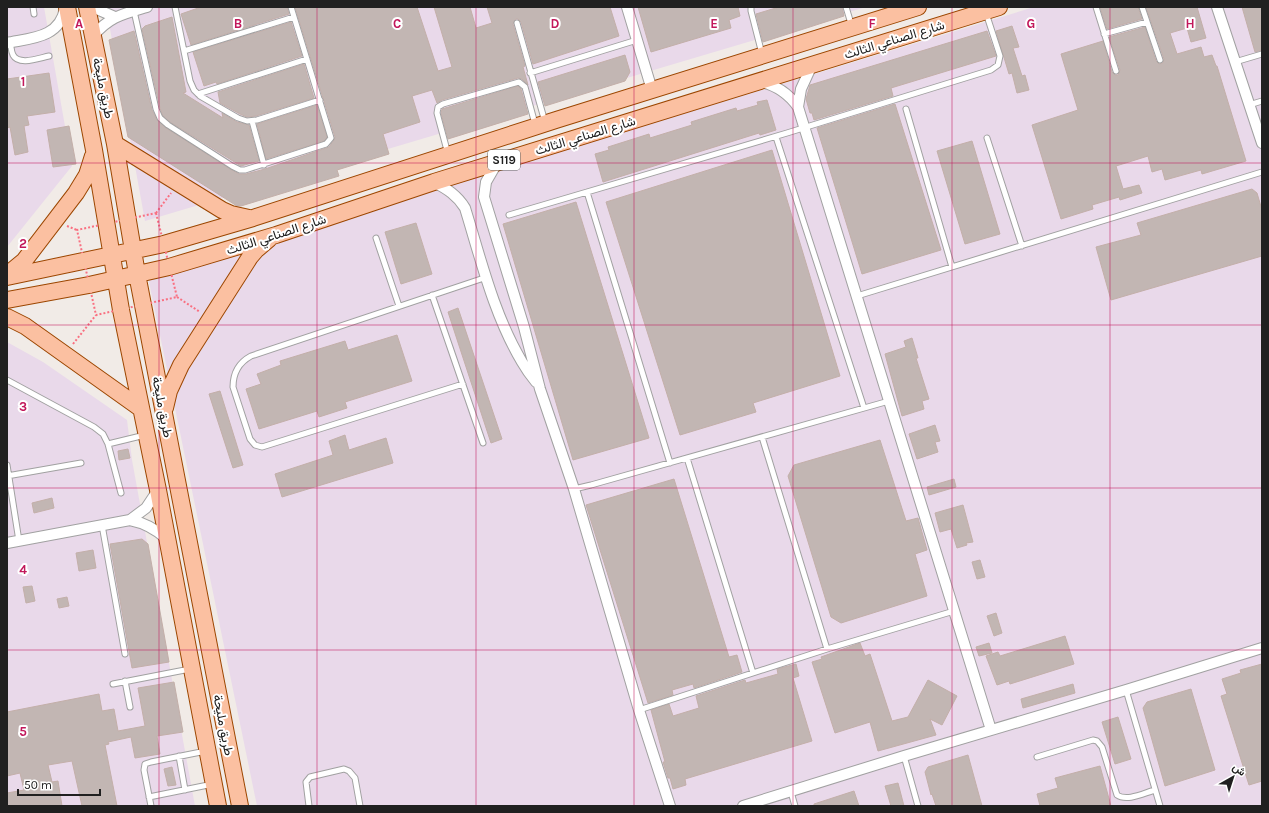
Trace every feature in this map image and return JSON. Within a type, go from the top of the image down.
[{"type":"main road","name":"طريق مليحة","points":[[66,7],[94,150],[115,279],[140,408],[158,490],[218,806]]},
{"type":"main road","name":"طريق مليحة","points":[[87,7],[116,144],[137,274],[240,806]]},
{"type":"main road","name":"شارع الصناعي الثالث","points":[[7,276],[164,244],[253,218],[652,90],[918,7]]},
{"type":"main road","name":"شارع الصناعي الثالث","points":[[7,300],[169,267],[276,235],[513,157],[760,82],[992,9]]},
{"type":"main road","points":[[513,157],[513,148],[516,143],[554,131],[557,127],[546,124]]},
{"type":"main road","points":[[116,144],[222,210],[241,217],[253,218]]},
{"type":"main road","points":[[7,276],[24,261],[76,193],[87,176],[94,150]]},
{"type":"main road","points":[[165,418],[165,405],[174,377],[250,257],[264,243],[276,235]]},
{"type":"main road","points":[[7,316],[24,326],[140,408]]},
{"type":"main road","points":[[190,664],[201,660],[206,662],[214,672]]},
{"type":"street","points":[[9,42],[36,38],[48,33],[57,26],[64,15],[66,7]]},
{"type":"street","points":[[92,7],[115,17]]},
{"type":"street","points":[[93,36],[115,17],[147,7]]},
{"type":"street","points":[[627,7],[652,90]]},
{"type":"street","points":[[1218,7],[1262,143]]},
{"type":"street","points":[[812,65],[800,89],[798,107],[991,730]]},
{"type":"street","points":[[760,82],[769,84],[785,92],[798,107]]},
{"type":"street","points":[[497,163],[486,182],[484,197],[524,327],[540,389],[574,488],[639,710],[670,806]]},
{"type":"street","points":[[434,182],[454,194],[465,208],[504,326],[522,362],[540,389]]},
{"type":"street","points":[[130,520],[146,508],[158,490]]},
{"type":"street","points":[[7,543],[130,520],[146,524],[167,539]]},
{"type":"street","points":[[743,806],[1262,648]]},
{"type":"lane","points":[[33,7],[34,14]]},
{"type":"lane","points":[[175,7],[190,82],[198,94],[242,120],[252,121],[320,100]]},
{"type":"lane","points":[[134,11],[156,109],[160,118],[168,125],[236,168],[240,170],[249,170],[329,142],[331,135],[291,7]]},
{"type":"lane","points":[[752,7],[751,11],[763,56]]},
{"type":"lane","points":[[846,7],[852,28]]},
{"type":"lane","points":[[1096,7],[1116,71]]},
{"type":"lane","points":[[1142,7],[1160,60]]},
{"type":"lane","points":[[509,215],[776,137],[995,68],[1000,56],[992,9]]},
{"type":"lane","points":[[184,51],[294,17]]},
{"type":"lane","points":[[1104,34],[1147,22]]},
{"type":"lane","points":[[517,23],[530,73],[546,124]]},
{"type":"lane","points":[[530,73],[637,40]]},
{"type":"lane","points":[[9,42],[12,54],[18,60],[49,56]]},
{"type":"lane","points":[[1235,62],[1262,54]]},
{"type":"lane","points":[[198,94],[307,59]]},
{"type":"lane","points":[[448,155],[437,113],[438,107],[443,104],[519,82],[525,87],[546,124]]},
{"type":"lane","points":[[1249,104],[1262,101]]},
{"type":"lane","points":[[906,109],[952,267]]},
{"type":"lane","points":[[252,121],[264,165]]},
{"type":"lane","points":[[776,137],[864,408]]},
{"type":"lane","points":[[987,138],[1022,246]]},
{"type":"lane","points":[[857,296],[1262,172]]},
{"type":"lane","points":[[586,192],[670,463]]},
{"type":"lane","points":[[376,238],[399,306]]},
{"type":"lane","points":[[463,384],[266,446],[258,446],[252,442],[233,387],[234,374],[240,363],[251,356],[487,277]]},
{"type":"lane","points":[[432,295],[483,444]]},
{"type":"lane","points":[[7,380],[99,430],[103,434],[108,444],[121,493]]},
{"type":"lane","points":[[574,488],[592,485],[890,401]]},
{"type":"lane","points":[[108,444],[146,435]]},
{"type":"lane","points":[[762,437],[827,649]]},
{"type":"lane","points":[[687,458],[753,673]]},
{"type":"lane","points":[[8,476],[80,463]]},
{"type":"lane","points":[[7,464],[20,541]]},
{"type":"lane","points":[[102,525],[125,654]]},
{"type":"lane","points":[[639,710],[827,649],[954,611]]},
{"type":"lane","points":[[113,684],[190,664]]},
{"type":"lane","points":[[125,681],[130,707]]},
{"type":"lane","points":[[1126,690],[1160,806]]},
{"type":"lane","points":[[1037,757],[1093,740],[1102,747],[1117,795],[1127,798],[1155,790]]},
{"type":"lane","points":[[151,806],[144,770],[145,764],[148,762],[207,751]]},
{"type":"lane","points":[[179,756],[185,790]]},
{"type":"lane","points":[[904,756],[918,806]]},
{"type":"lane","points":[[309,806],[306,782],[310,777],[344,769],[354,775],[360,806]]},
{"type":"lane","points":[[149,797],[214,784]]},
{"type":"lane","points":[[791,792],[795,806]]},
{"type":"path","points":[[156,213],[178,183]]},
{"type":"path","points":[[177,298],[210,318]]},
{"type":"path","points":[[65,355],[96,315]]},
{"type":"shaded area","points":[[7,7],[44,7],[72,166],[7,247]]},
{"type":"shaded area","points":[[106,7],[866,7],[145,221]]},
{"type":"shaded area","points":[[1034,7],[1262,7],[1262,806],[257,806],[148,277]]},
{"type":"shaded area","points":[[7,342],[43,362],[127,420],[132,460],[195,806],[7,806]]},
{"type":"building","points":[[201,7],[287,7],[289,14],[191,45],[181,14]]},
{"type":"building","points":[[295,7],[417,7],[438,71],[452,67],[434,7],[470,7],[476,28],[492,23],[487,7],[610,7],[619,36],[533,64],[521,22],[516,19],[513,24],[525,66],[523,67],[528,85],[522,79],[518,78],[442,100],[437,103],[432,90],[412,96],[420,122],[383,134],[389,154],[337,170],[339,176],[241,206],[237,206],[128,137],[109,40],[134,31],[152,110],[157,120],[166,128],[230,169],[239,174],[246,174],[329,147],[335,137]]},
{"type":"building","points":[[638,7],[738,7],[740,16],[729,20],[731,28],[651,52]]},
{"type":"building","points":[[779,7],[842,7],[844,16],[763,42],[756,14]]},
{"type":"building","points":[[1100,7],[1138,7],[1142,19],[1107,29]]},
{"type":"building","points":[[1146,7],[1197,7],[1206,38],[1191,42],[1187,28],[1170,33],[1177,54],[1201,47],[1204,57],[1212,55],[1217,66],[1246,161],[1202,174],[1201,170],[1165,180],[1162,169],[1152,172],[1148,156],[1116,166],[1123,189],[1139,185],[1142,193],[1120,200],[1119,197],[1092,205],[1093,209],[1061,219],[1032,125],[1078,110],[1061,54],[1103,41],[1112,72],[1115,75],[1118,75],[1120,70],[1109,37],[1145,27],[1156,61],[1159,64],[1163,63],[1164,59]]},
{"type":"building","points":[[1242,7],[1262,7],[1262,50],[1255,52]]},
{"type":"building","points":[[172,17],[186,92],[183,93],[223,118],[222,113],[237,122],[249,125],[259,161],[241,166],[170,122],[163,116],[142,29],[145,26]]},
{"type":"building","points":[[291,22],[302,56],[217,84],[216,82],[204,86],[193,52]]},
{"type":"building","points":[[1012,26],[1019,47],[1013,48],[1022,76],[1025,75],[1029,90],[1017,93],[1012,73],[1009,74],[996,31]]},
{"type":"building","points":[[987,31],[996,56],[891,88],[893,96],[814,120],[812,113],[810,113],[806,99],[810,85]]},
{"type":"building","points":[[625,55],[630,72],[625,81],[545,106],[538,82]]},
{"type":"building","points":[[304,64],[314,98],[256,116],[247,117],[220,103],[218,92]]},
{"type":"building","points":[[49,73],[55,112],[27,116],[29,125],[24,126],[28,152],[15,155],[10,127],[7,128],[7,79]]},
{"type":"building","points":[[518,86],[521,89],[528,114],[448,139],[441,113],[442,109]]},
{"type":"building","points":[[767,100],[776,130],[760,135],[759,133],[603,182],[595,154],[609,150],[608,147],[649,134],[650,138],[692,125],[691,122],[736,108],[737,111],[758,105],[757,102]]},
{"type":"building","points":[[895,104],[941,250],[862,274],[817,128]]},
{"type":"building","points":[[317,105],[327,137],[324,141],[266,159],[257,124]]},
{"type":"building","points":[[69,126],[76,164],[53,167],[47,130]]},
{"type":"building","points":[[972,141],[1000,234],[965,244],[937,151]]},
{"type":"building","points":[[772,150],[840,376],[753,403],[756,412],[680,435],[606,202]]},
{"type":"building","points":[[1252,189],[1257,193],[1262,210],[1262,256],[1111,300],[1096,247],[1141,235],[1137,223]]},
{"type":"building","points":[[576,202],[649,438],[573,460],[503,224]]},
{"type":"building","points":[[416,223],[432,274],[401,284],[385,232]]},
{"type":"building","points":[[458,308],[502,439],[491,443],[448,312]]},
{"type":"building","points":[[397,335],[412,381],[345,402],[347,408],[319,417],[317,411],[259,429],[246,389],[261,384],[257,374],[281,365],[280,361],[345,341],[348,350]]},
{"type":"building","points":[[912,338],[918,358],[916,358],[929,399],[922,401],[924,409],[902,416],[885,354],[906,347],[904,341]]},
{"type":"building","points":[[220,391],[243,465],[233,468],[209,394]]},
{"type":"building","points":[[935,425],[940,441],[935,442],[938,452],[917,459],[909,434]]},
{"type":"building","points":[[345,435],[349,450],[386,438],[393,463],[282,497],[275,474],[333,455],[329,441]]},
{"type":"building","points":[[880,440],[906,521],[918,518],[927,550],[915,554],[927,596],[841,623],[831,617],[788,476],[794,465]]},
{"type":"building","points":[[128,449],[130,458],[119,460],[118,451]]},
{"type":"building","points":[[674,479],[729,657],[737,655],[742,672],[694,688],[693,684],[672,690],[673,695],[648,703],[586,505]]},
{"type":"building","points":[[954,479],[956,487],[929,495],[927,487]]},
{"type":"building","points":[[52,498],[54,508],[34,513],[32,503]]},
{"type":"building","points":[[963,505],[973,542],[966,543],[967,545],[957,548],[951,529],[940,532],[935,513]]},
{"type":"building","points":[[142,539],[148,544],[169,662],[132,668],[110,544]]},
{"type":"building","points":[[93,550],[96,568],[79,571],[76,553]]},
{"type":"building","points":[[980,560],[985,577],[977,579],[972,562]]},
{"type":"building","points":[[32,586],[35,601],[26,603],[23,587]]},
{"type":"building","points":[[67,597],[69,606],[59,608],[57,599]]},
{"type":"building","points":[[996,613],[1002,633],[994,636],[987,616]]},
{"type":"building","points":[[1065,636],[1074,664],[1010,684],[1009,681],[997,685],[986,656],[998,652],[1000,656]]},
{"type":"building","points":[[860,643],[865,656],[870,654],[892,721],[908,717],[928,680],[957,696],[942,725],[930,719],[936,735],[878,751],[870,722],[835,733],[812,662],[822,659],[821,657]]},
{"type":"building","points":[[989,643],[992,653],[979,656],[976,647]]},
{"type":"building","points":[[796,664],[799,676],[793,678],[812,741],[685,779],[686,785],[673,789],[663,762],[665,762],[651,710],[669,704],[673,716],[699,708],[696,696],[745,680],[746,683],[778,674],[777,669]]},
{"type":"building","points":[[1262,664],[1262,781],[1249,785],[1221,696],[1227,694],[1222,679],[1241,673],[1240,670]]},
{"type":"building","points":[[174,682],[183,732],[157,736],[160,754],[135,758],[131,737],[108,742],[109,744],[105,745],[117,806],[82,806],[72,761],[48,765],[52,782],[58,781],[62,806],[7,806],[7,793],[24,790],[20,773],[7,776],[7,712],[99,694],[102,711],[114,709],[118,731],[145,726],[138,688]]},
{"type":"building","points":[[1073,684],[1075,693],[1023,708],[1021,699]]},
{"type":"building","points":[[1191,689],[1215,770],[1165,786],[1143,708],[1147,702]]},
{"type":"building","points":[[1118,717],[1131,759],[1115,764],[1102,722]]},
{"type":"building","points":[[968,755],[982,806],[936,806],[932,794],[931,795],[925,772],[928,767]]},
{"type":"building","points":[[1100,766],[1111,806],[1040,806],[1037,794],[1058,788],[1055,778]]},
{"type":"building","points":[[172,767],[176,785],[168,786],[164,769]]},
{"type":"building","points":[[898,783],[904,806],[891,806],[885,786]]},
{"type":"building","points":[[854,791],[859,806],[814,806],[814,804]]}]
